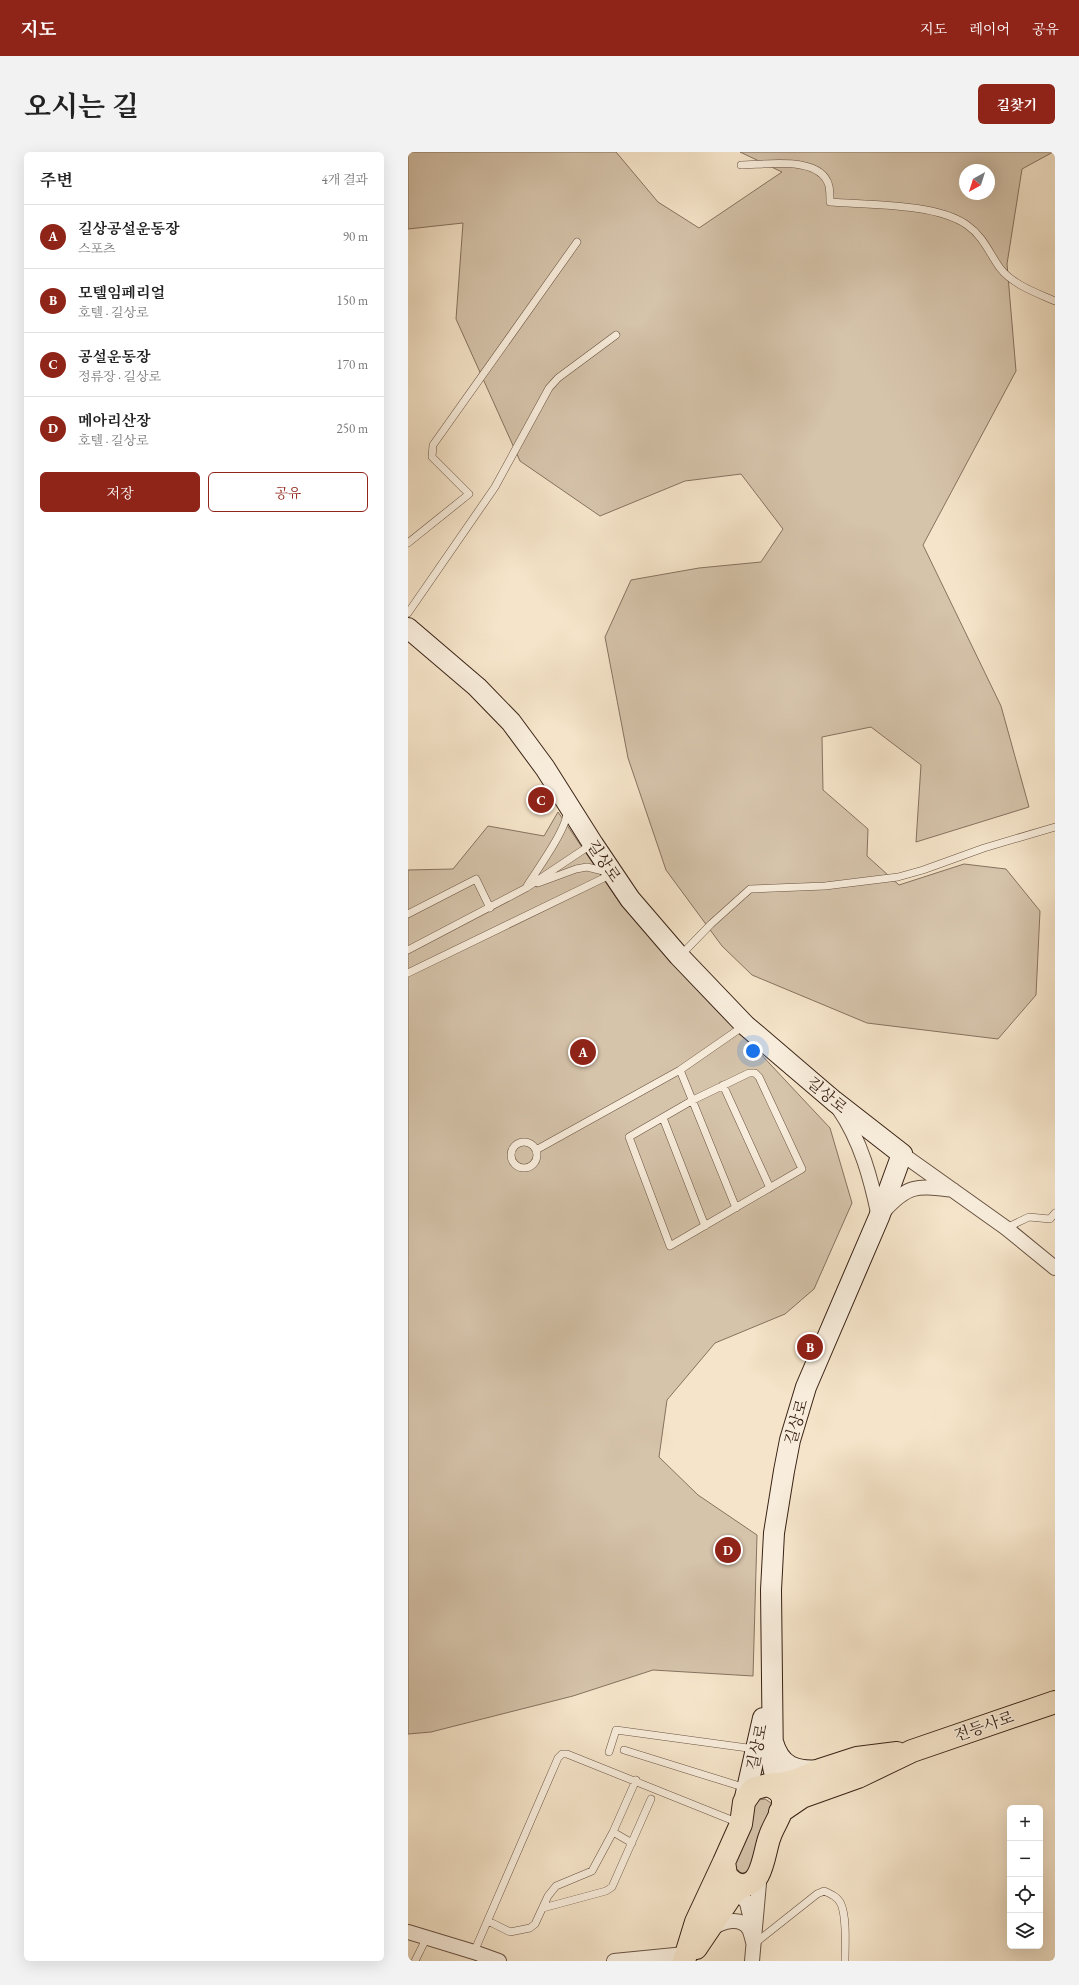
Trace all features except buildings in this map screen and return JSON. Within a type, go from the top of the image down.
[{"type":"main road","name":"전등사로","points":[[766,1794],[802,1797],[858,1777],[912,1751],[1055,1702]]},
{"type":"main road","name":"전등사로","points":[[766,1794],[820,1770],[857,1758],[912,1751]]},
{"type":"main road","points":[[689,1955],[696,1922],[739,1878],[741,1824],[766,1794]]},
{"type":"main road","points":[[689,1955],[739,1878],[770,1835],[766,1794]]},
{"type":"street","name":"길상로","points":[[408,628],[494,703],[527,742],[612,874],[630,899],[679,956],[745,1025],[834,1101],[902,1154],[879,1217],[817,1360],[790,1440],[778,1500],[773,1540],[771,1590],[772,1667],[765,1743],[766,1794]]},
{"type":"street","points":[[834,1101],[848,1122],[858,1144],[872,1185],[879,1217]]},
{"type":"street","points":[[902,1154],[1006,1228],[1055,1268]]},
{"type":"street","points":[[879,1217],[901,1193],[913,1188],[927,1187],[954,1191]]},
{"type":"street","name":"길상로","points":[[765,1743],[773,1767],[766,1794]]},
{"type":"street","points":[[765,1743],[776,1751],[784,1762],[800,1770],[820,1770]]},
{"type":"street","points":[[739,1878],[750,1911],[754,1944],[752,1961]]},
{"type":"street","points":[[739,1878],[754,1944]]},
{"type":"street","points":[[614,1961],[689,1955],[719,1924],[733,1921],[746,1925],[750,1930],[754,1944]]},
{"type":"street","points":[[408,1932],[499,1961]]},
{"type":"lane","points":[[741,165],[805,164],[820,171],[829,186],[830,202],[922,209],[946,214],[967,224],[983,239],[1001,269],[1023,287],[1055,301]]},
{"type":"lane","points":[[408,543],[469,494],[432,457],[433,445],[577,242]]},
{"type":"lane","points":[[408,613],[495,487],[549,388],[558,378],[616,334]]},
{"type":"lane","points":[[526,888],[567,818],[567,803]]},
{"type":"lane","points":[[679,956],[711,924],[750,889],[825,886],[898,877],[923,870],[984,848],[1055,827]]},
{"type":"lane","points":[[408,950],[526,888],[593,844]]},
{"type":"lane","points":[[526,888],[576,869],[587,867],[612,874]]},
{"type":"lane","points":[[408,972],[612,874]]},
{"type":"lane","points":[[408,914],[476,878],[490,908]]},
{"type":"lane","points":[[536,1150],[680,1070],[745,1025]]},
{"type":"lane","points":[[680,1070],[736,1208]]},
{"type":"lane","points":[[749,1073],[755,1073],[759,1077],[802,1169],[670,1246],[629,1137],[693,1100],[723,1085],[749,1073]]},
{"type":"lane","points":[[723,1085],[770,1188]]},
{"type":"lane","points":[[663,1118],[705,1226]]},
{"type":"lane","points":[[1006,1228],[1029,1217],[1050,1219],[1055,1213]]},
{"type":"lane","points":[[610,1752],[616,1730],[765,1743]]},
{"type":"lane","points":[[624,1750],[766,1794]]},
{"type":"lane","points":[[474,1952],[558,1758],[562,1754],[567,1754],[636,1780],[741,1824]]},
{"type":"lane","points":[[488,1921],[510,1932],[530,1928],[535,1924],[548,1896],[556,1886],[592,1871],[613,1832],[636,1780]]},
{"type":"lane","points":[[543,1908],[606,1891],[612,1887],[651,1799]]},
{"type":"lane","points":[[613,1832],[632,1843]]},
{"type":"lane","points":[[754,1944],[816,1894],[824,1891],[834,1895],[841,1903],[846,1961]]},
{"type":"lane","points":[[415,1961],[426,1937]]},
{"type":"shaded area","points":[[408,152],[616,152],[658,202],[699,228],[782,172],[740,152],[1053,152],[1022,169],[1007,264],[1016,371],[923,545],[1001,706],[1029,807],[916,842],[921,765],[871,727],[822,737],[823,790],[868,829],[867,856],[899,885],[964,864],[1006,869],[1040,911],[1036,995],[998,1039],[867,1023],[752,975],[722,946],[666,870],[628,758],[605,637],[631,580],[699,568],[761,562],[783,529],[741,474],[685,481],[600,516],[520,461],[456,319],[463,223],[408,229]]},
{"type":"shaded area","points":[[558,812],[622,906],[830,1128],[852,1203],[814,1289],[785,1314],[715,1343],[667,1400],[659,1457],[698,1495],[757,1535],[753,1676],[653,1670],[573,1696],[431,1732],[408,1734],[408,870],[453,869],[488,826],[544,836]]},
{"type":"shaded area","points":[[765,1799],[771,1803],[772,1807],[748,1872],[741,1873],[736,1868],[735,1862],[754,1806],[758,1800]]},
{"type":"place","name":"공설운동장","points":[[541,800]]},
{"type":"place","name":"길상공설운동장","points":[[583,1052]]},
{"type":"place","name":"모텔임페리얼","points":[[810,1347]]},
{"type":"place","name":"메아리산장","points":[[728,1550]]}]
